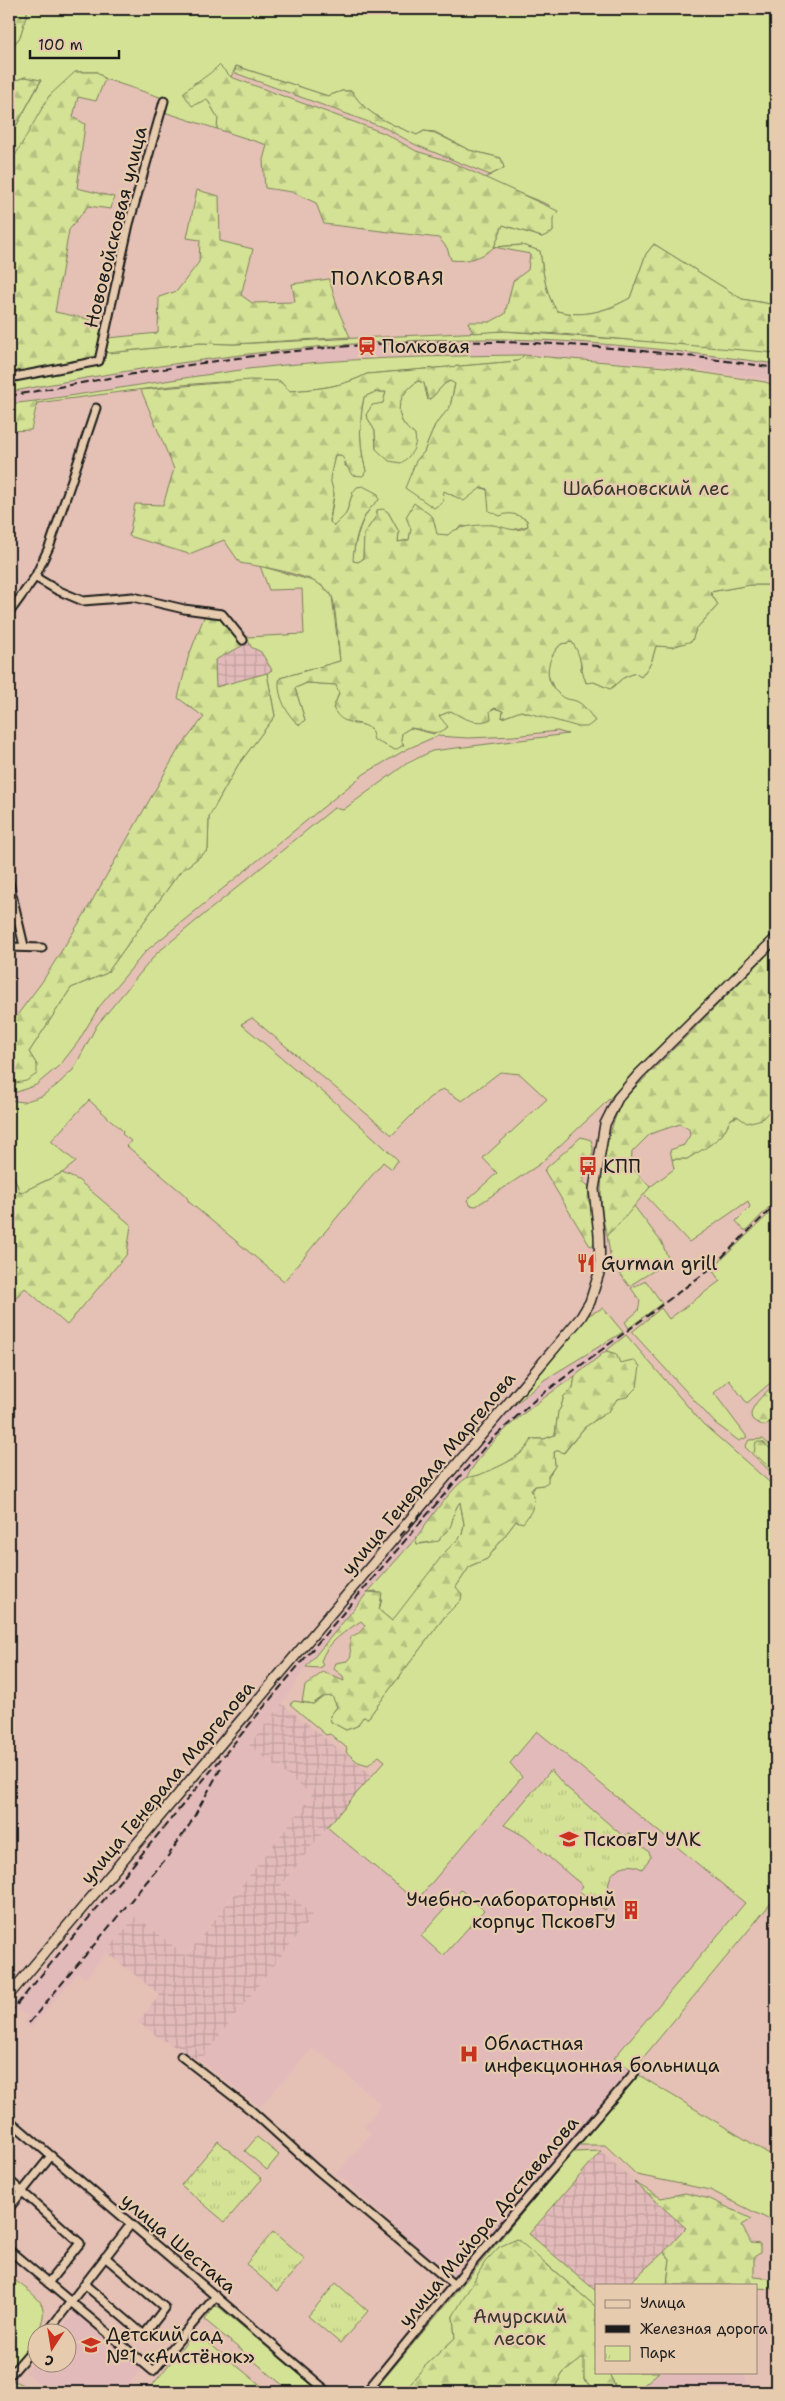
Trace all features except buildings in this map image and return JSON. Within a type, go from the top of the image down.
[{"type":"main road","name":"улица Генерала Маргелова","points":[[9,1995],[581,1316],[596,1289],[600,1270],[599,1236],[594,1189],[605,1124],[610,1113],[618,1098],[639,1074],[776,938]]},
{"type":"street","name":"Нововойсковая улица","points":[[9,378],[99,361],[129,224],[164,100]]},
{"type":"street","points":[[9,613],[35,576],[50,545],[96,408]]},
{"type":"street","points":[[35,576],[57,590],[83,601],[133,597],[184,609],[222,614],[243,640]]},
{"type":"street","points":[[9,882],[24,946]]},
{"type":"street","points":[[9,947],[42,948]]},
{"type":"street","points":[[181,2056],[252,2111],[316,2169],[454,2285]]},
{"type":"street","name":"улица Майора Доставалова","points":[[366,2392],[635,2072]]},
{"type":"street","name":"улица Шестака","points":[[9,2120],[328,2392]]},
{"type":"street","points":[[9,2208],[51,2156]]},
{"type":"street","points":[[9,2180],[80,2243],[48,2283]]},
{"type":"street","points":[[54,2324],[131,2224]]},
{"type":"street","points":[[9,2250],[153,2371],[216,2296]]},
{"type":"street","points":[[84,2284],[144,2335],[166,2308],[105,2257]]},
{"type":"street","points":[[9,2370],[12,2373],[28,2355]]},
{"type":"shaded area","points":[[487,339],[560,341],[673,350],[776,364],[776,380],[666,365],[524,355],[418,356],[340,360],[248,369],[9,404],[9,392],[171,363],[340,344]]},
{"type":"shaded area","points":[[238,637],[247,637],[251,647],[261,652],[273,671],[216,688],[215,660],[235,651]]},
{"type":"shaded area","points":[[623,1332],[626,1335],[521,1415],[492,1443],[416,1538],[306,1667],[282,1704],[249,1745],[312,1795],[185,1956],[136,1916],[85,1979],[78,1973],[31,2028],[24,2023],[28,2017],[17,2009],[9,2017],[9,2010],[384,1561],[381,1557],[484,1435],[510,1409],[544,1381]]},
{"type":"shaded area","points":[[282,1704],[373,1776],[327,1827],[280,1887],[313,1915],[200,2061],[158,2037],[138,2022],[160,1995],[106,1952],[136,1916],[186,1956],[312,1795],[249,1745]]},
{"type":"shaded area","name":"Областная инфекционная больница","points":[[537,1731],[746,1904],[614,2058],[629,2070],[454,2280],[336,2173],[371,2134],[363,2126],[381,2105],[329,2059],[312,2049],[260,2107],[200,2061],[313,1915],[280,1888],[327,1827],[416,1901],[522,1777],[510,1763]]},
{"type":"shaded area","points":[[601,2151],[686,2228],[648,2268],[628,2284],[595,2284],[595,2290],[529,2234]]},
{"type":"shaded area","name":"Детский сад №1 «Аистёнок»","points":[[75,2313],[142,2369],[122,2392],[52,2392],[25,2372],[28,2368],[28,2374],[78,2374],[78,2324],[65,2324]]},
{"type":"shaded area","points":[[657,2374],[745,2374],[749,2392],[627,2392],[636,2385],[640,2388]]},
{"type":"green space","points":[[9,9],[28,9],[20,37],[9,51]]},
{"type":"green space","points":[[28,9],[776,9],[776,305],[742,299],[654,244],[646,254],[630,298],[595,312],[576,314],[557,311],[547,290],[540,251],[522,245],[494,247],[503,225],[542,237],[553,231],[549,205],[483,179],[504,168],[501,158],[469,150],[435,132],[424,131],[417,135],[399,127],[380,118],[364,107],[352,91],[342,91],[328,96],[236,66],[231,77],[219,65],[208,77],[194,83],[192,105],[207,99],[218,118],[217,129],[164,112],[160,97],[105,79],[97,72],[75,72],[9,166],[9,139],[41,81],[25,77],[9,83],[9,51],[20,37]]},
{"type":"green space","points":[[219,65],[231,77],[384,133],[416,151],[449,161],[558,211],[553,218],[553,232],[542,237],[503,225],[494,247],[489,251],[468,260],[451,260],[447,248],[439,238],[324,224],[316,203],[292,192],[265,188],[263,160],[267,145],[217,129],[218,118],[207,99],[192,106],[183,93]]},
{"type":"green space","points":[[236,66],[328,96],[342,91],[352,91],[364,107],[389,123],[417,135],[424,131],[435,133],[469,150],[501,158],[504,168],[490,175],[416,145],[385,128],[235,73]]},
{"type":"green space","points":[[75,72],[97,72],[105,79],[96,101],[78,97],[73,117],[85,124],[77,188],[114,197],[111,209],[88,206],[69,230],[55,312],[97,321],[103,330],[96,358],[9,375],[9,166],[49,96]]},
{"type":"green space","points":[[25,77],[41,80],[9,139],[9,83]]},
{"type":"green space","points":[[197,190],[219,196],[220,241],[253,249],[241,295],[252,303],[295,302],[292,284],[329,279],[339,312],[350,337],[234,344],[200,343],[108,353],[103,348],[108,338],[158,333],[159,297],[177,291],[199,262],[200,240],[187,238]]},
{"type":"green space","points":[[654,244],[742,299],[776,305],[776,353],[561,334],[503,331],[473,333],[468,322],[490,322],[505,314],[513,281],[528,270],[530,254],[494,247],[522,245],[540,251],[545,282],[557,311],[576,314],[604,310],[630,298],[646,254]]},
{"type":"green space","points":[[103,330],[108,338],[104,344],[109,353],[200,343],[234,344],[503,331],[715,346],[776,353],[776,364],[596,343],[486,339],[426,340],[366,343],[246,354],[128,371],[9,392],[9,380],[96,363]]},
{"type":"green space","points":[[524,355],[519,361],[367,374],[339,385],[289,391],[280,381],[219,382],[37,403],[35,401],[195,376],[282,365],[386,358]]},
{"type":"green space","name":"Шабановский лес","points":[[524,355],[665,367],[765,382],[776,386],[776,585],[750,585],[710,592],[718,605],[696,629],[692,641],[672,647],[656,646],[651,663],[641,677],[635,673],[623,678],[610,689],[594,682],[586,683],[579,657],[572,642],[561,644],[549,663],[548,670],[551,684],[561,696],[574,700],[589,712],[595,721],[587,727],[579,727],[521,711],[502,718],[503,711],[495,708],[490,711],[491,719],[481,722],[465,718],[451,711],[439,716],[448,727],[444,730],[430,732],[410,728],[402,733],[401,740],[404,745],[395,750],[374,740],[371,729],[366,726],[341,719],[333,708],[339,694],[336,685],[307,683],[295,688],[305,720],[300,725],[291,717],[281,697],[279,690],[280,678],[340,661],[333,600],[326,589],[304,577],[240,563],[224,540],[189,554],[129,536],[135,504],[163,505],[174,469],[141,390],[250,380],[280,381],[289,391],[339,385],[367,374],[518,361]],"holes":[[[418,381],[424,383],[428,400],[450,381],[455,384],[450,407],[435,425],[424,452],[416,461],[405,488],[434,508],[443,502],[444,491],[464,501],[482,487],[487,489],[489,511],[500,516],[507,514],[517,515],[527,520],[528,526],[515,530],[493,525],[476,525],[457,530],[448,535],[437,534],[433,517],[414,503],[406,517],[411,529],[409,540],[398,542],[399,532],[388,512],[383,509],[377,510],[377,515],[364,534],[363,559],[358,562],[353,561],[355,544],[363,519],[379,500],[378,494],[363,486],[357,487],[353,492],[346,514],[334,526],[330,522],[334,494],[330,478],[335,455],[341,455],[352,475],[363,476],[366,471],[361,443],[361,416],[364,397],[375,392],[386,392],[383,403],[372,405],[366,415],[375,431],[376,449],[389,461],[401,463],[404,461],[410,455],[416,439],[400,415],[401,400],[410,387]]]},
{"type":"green space","points":[[418,381],[424,383],[428,400],[450,381],[455,383],[450,407],[435,425],[424,452],[416,461],[444,490],[453,496],[473,489],[485,489],[489,491],[505,513],[517,514],[527,520],[528,526],[512,530],[491,525],[474,528],[462,526],[448,535],[442,536],[411,529],[409,540],[398,542],[399,532],[388,512],[377,510],[377,515],[364,534],[363,559],[358,562],[352,561],[364,519],[379,499],[353,492],[346,514],[334,526],[330,522],[334,494],[329,478],[335,455],[341,455],[345,460],[345,466],[366,471],[360,434],[361,416],[364,397],[375,392],[386,392],[383,403],[366,415],[375,431],[376,449],[415,435],[403,422],[399,408],[405,394]]},
{"type":"green space","points":[[35,401],[37,403],[31,430],[9,431],[9,404]]},
{"type":"green space","points":[[260,566],[317,582],[332,596],[340,661],[280,678],[305,720],[295,688],[307,683],[337,685],[339,693],[336,701],[353,724],[371,727],[401,740],[402,733],[410,728],[434,734],[439,716],[451,711],[466,719],[494,708],[503,711],[502,718],[520,711],[550,718],[577,702],[562,698],[554,689],[548,675],[548,659],[561,644],[572,642],[580,653],[581,670],[594,682],[610,689],[623,678],[635,673],[641,677],[651,663],[656,646],[672,647],[692,640],[696,629],[718,605],[710,592],[750,585],[776,585],[776,931],[599,1109],[540,1164],[476,1206],[470,1205],[467,1200],[497,1173],[483,1158],[547,1099],[520,1074],[500,1072],[462,1101],[443,1089],[429,1098],[392,1135],[252,1018],[241,1024],[336,1103],[398,1160],[392,1169],[383,1162],[284,1281],[189,1202],[186,1196],[127,1146],[131,1141],[122,1134],[123,1131],[89,1100],[51,1141],[76,1162],[62,1173],[20,1193],[9,1163],[9,1100],[23,1102],[42,1096],[57,1085],[73,1070],[97,1025],[157,953],[334,808],[343,810],[406,764],[432,751],[568,734],[557,731],[514,736],[468,738],[437,736],[407,749],[364,774],[146,951],[99,1007],[78,1042],[61,1064],[36,1085],[17,1092],[9,1092],[9,1073],[12,1073],[16,1083],[37,1065],[29,1052],[71,988],[107,973],[179,873],[208,850],[209,817],[238,765],[275,716],[267,673],[272,670],[261,652],[251,647],[247,637],[304,634],[302,589],[269,590]]},
{"type":"green space","points":[[204,617],[222,619],[238,637],[242,646],[215,660],[216,687],[267,673],[275,716],[238,765],[209,817],[208,850],[179,873],[107,973],[71,988],[29,1052],[37,1065],[37,1074],[26,1081],[16,1083],[12,1073],[9,1073],[9,1026],[42,982],[84,915],[178,750],[204,717],[178,698],[188,658]]},
{"type":"green space","points":[[776,946],[775,1105],[762,1119],[747,1123],[737,1116],[731,1119],[722,1135],[687,1159],[672,1159],[670,1150],[684,1145],[690,1135],[689,1129],[680,1124],[650,1134],[632,1152],[631,1167],[650,1187],[621,1222],[607,1235],[601,1203],[603,1167],[611,1131],[623,1100]]},
{"type":"green space","points":[[776,1093],[776,1200],[747,1230],[744,1230],[736,1221],[750,1207],[748,1201],[689,1242],[644,1194],[650,1187],[674,1169],[672,1159],[687,1159],[722,1135],[731,1119],[775,1105]]},
{"type":"green space","points":[[581,1137],[591,1140],[593,1148],[590,1160],[583,1170],[584,1183],[589,1186],[588,1200],[591,1205],[597,1243],[590,1246],[544,1170]]},
{"type":"green space","points":[[9,1163],[20,1193],[62,1173],[78,1180],[131,1225],[127,1254],[67,1325],[25,1288],[9,1305]]},
{"type":"green space","points":[[634,1206],[662,1243],[669,1261],[629,1286],[615,1267],[607,1264],[610,1254],[607,1235]]},
{"type":"green space","points":[[776,1207],[776,1261],[774,1263],[776,1275],[776,1378],[747,1403],[729,1380],[714,1393],[747,1437],[739,1441],[715,1423],[632,1332],[661,1308],[669,1319],[720,1281],[713,1271],[717,1264]]},
{"type":"green space","points":[[646,1281],[662,1303],[629,1328],[625,1322],[638,1311],[640,1301],[631,1288]]},
{"type":"green space","points":[[603,1308],[623,1332],[544,1380],[510,1409],[587,1316]]},
{"type":"green space","points":[[626,1335],[703,1424],[776,1488],[776,1897],[632,2071],[614,2058],[745,1903],[537,1731],[510,1763],[522,1777],[416,1901],[327,1827],[385,1761],[379,1756],[368,1765],[358,1762],[346,1752],[347,1748],[330,1734],[326,1735],[290,1704],[294,1701],[313,1704],[327,1695],[333,1696],[337,1707],[330,1716],[331,1722],[346,1730],[357,1726],[363,1717],[368,1718],[445,1616],[460,1600],[456,1587],[470,1566],[487,1559],[516,1521],[519,1520],[535,1486],[543,1485],[555,1466],[554,1452],[559,1450],[564,1453],[585,1427],[609,1411],[617,1399],[637,1387],[638,1373],[633,1360],[620,1364],[616,1354],[606,1351]]},
{"type":"green space","points":[[606,1351],[616,1354],[620,1363],[633,1360],[640,1366],[637,1387],[627,1397],[617,1399],[609,1411],[585,1427],[563,1453],[559,1450],[554,1452],[555,1466],[548,1476],[548,1482],[535,1486],[531,1490],[534,1499],[531,1511],[526,1519],[523,1523],[516,1521],[487,1559],[470,1566],[456,1587],[462,1594],[461,1600],[445,1616],[368,1718],[363,1717],[357,1726],[346,1730],[331,1722],[330,1716],[337,1707],[332,1696],[322,1697],[313,1704],[302,1702],[305,1686],[323,1672],[344,1681],[343,1676],[334,1669],[336,1663],[347,1661],[351,1656],[351,1637],[362,1630],[365,1625],[361,1621],[332,1643],[321,1661],[323,1666],[319,1668],[306,1667],[368,1592],[382,1593],[379,1610],[392,1621],[445,1552],[462,1535],[464,1524],[460,1502],[449,1529],[439,1541],[417,1544],[416,1538],[446,1498],[466,1478],[477,1476],[517,1456],[532,1439],[544,1439],[555,1435],[558,1412],[564,1396],[573,1388],[575,1376]]},
{"type":"green space","points":[[575,1376],[573,1388],[564,1396],[558,1412],[555,1435],[544,1439],[532,1439],[528,1446],[513,1459],[493,1470],[466,1478],[476,1462],[501,1434],[529,1409]]},
{"type":"green space","points":[[776,1384],[776,1418],[764,1426],[753,1420],[751,1416],[752,1411],[759,1400]]},
{"type":"green space","points":[[763,1439],[776,1451],[776,1477],[745,1447],[749,1440]]},
{"type":"green space","points":[[756,1442],[763,1442],[776,1454],[776,1474],[754,1453]]},
{"type":"green space","points":[[460,1502],[464,1524],[462,1535],[445,1552],[397,1618],[392,1621],[379,1610],[382,1599],[376,1591],[368,1592],[416,1538],[417,1544],[426,1543],[435,1540],[447,1531]]},
{"type":"green space","points":[[551,1770],[565,1786],[624,1837],[628,1833],[649,1852],[651,1857],[642,1869],[626,1866],[619,1868],[614,1873],[609,1885],[610,1892],[615,1899],[605,1910],[579,1891],[583,1886],[524,1836],[504,1825]]},
{"type":"green space","points":[[461,1890],[484,1910],[443,1956],[421,1936]]},
{"type":"green space","points":[[637,2074],[776,2158],[776,2223],[710,2190],[637,2175],[605,2145],[576,2145]]},
{"type":"green space","points":[[257,2137],[279,2155],[267,2170],[245,2151]]},
{"type":"green space","points":[[218,2141],[262,2179],[225,2222],[181,2185]]},
{"type":"green space","points":[[601,2151],[529,2234],[595,2290],[595,2306],[535,2254],[453,2316],[455,2338],[425,2366],[403,2392],[373,2392],[573,2152]]},
{"type":"green space","points":[[634,2182],[661,2198],[685,2193],[710,2199],[752,2219],[742,2225],[751,2243],[760,2244],[760,2253],[754,2257],[754,2277],[776,2279],[776,2289],[758,2288],[758,2284],[667,2284],[670,2259],[664,2252],[686,2228]]},
{"type":"green space","points":[[273,2232],[305,2259],[277,2291],[246,2264]]},
{"type":"green space","name":"Амурский лесок","points":[[517,2239],[595,2306],[595,2374],[609,2374],[615,2385],[611,2392],[599,2392],[584,2380],[584,2357],[563,2373],[552,2392],[403,2392],[425,2366],[455,2338],[453,2316],[485,2262],[499,2247]]},
{"type":"green space","points":[[664,2252],[670,2259],[667,2284],[628,2284]]},
{"type":"green space","points":[[9,2276],[37,2298],[42,2306],[43,2315],[41,2324],[28,2324],[28,2347],[13,2367],[9,2363]]},
{"type":"green space","points":[[336,2283],[368,2311],[340,2343],[308,2316]]},
{"type":"green space","points":[[215,2306],[219,2307],[320,2392],[291,2392],[205,2320]]},
{"type":"green space","points":[[195,2332],[269,2392],[147,2392]]},
{"type":"green space","points":[[585,2356],[584,2380],[599,2392],[552,2392],[563,2373]]},
{"type":"green space","points":[[609,2374],[657,2374],[640,2388],[636,2385],[626,2392],[611,2392],[615,2385]]},
{"type":"green space","points":[[12,2380],[38,2392],[9,2392],[9,2384]]},
{"type":"railway","points":[[9,396],[188,365],[248,357],[369,345],[429,342],[526,343],[598,347],[705,358],[776,368]]},
{"type":"railway","points":[[9,2014],[298,1666],[490,1441],[537,1398],[710,1269],[776,1204]]},
{"type":"railway","points":[[400,1536],[423,1511]]},
{"type":"railway","points":[[29,2023],[168,1856],[190,1824],[221,1768]]},
{"type":"place","name":"Полковая","points":[[367,346]]},
{"type":"place","name":"КПП","points":[[588,1166]]},
{"type":"place","name":"Gurman grill","points":[[586,1263]]},
{"type":"place","name":"ПсковГУ УЛК","points":[[569,1839]]},
{"type":"place","name":"Учебно-лабораторный корпус ПсковГУ","points":[[631,1910]]},
{"type":"place","name":"Областная инфекционная больница","points":[[469,2054]]},
{"type":"place","name":"Детский сад №1 «Аистёнок»","points":[[91,2345]]},
{"type":"district","name":"ПОЛКОВАЯ","points":[[388,278]]}]
